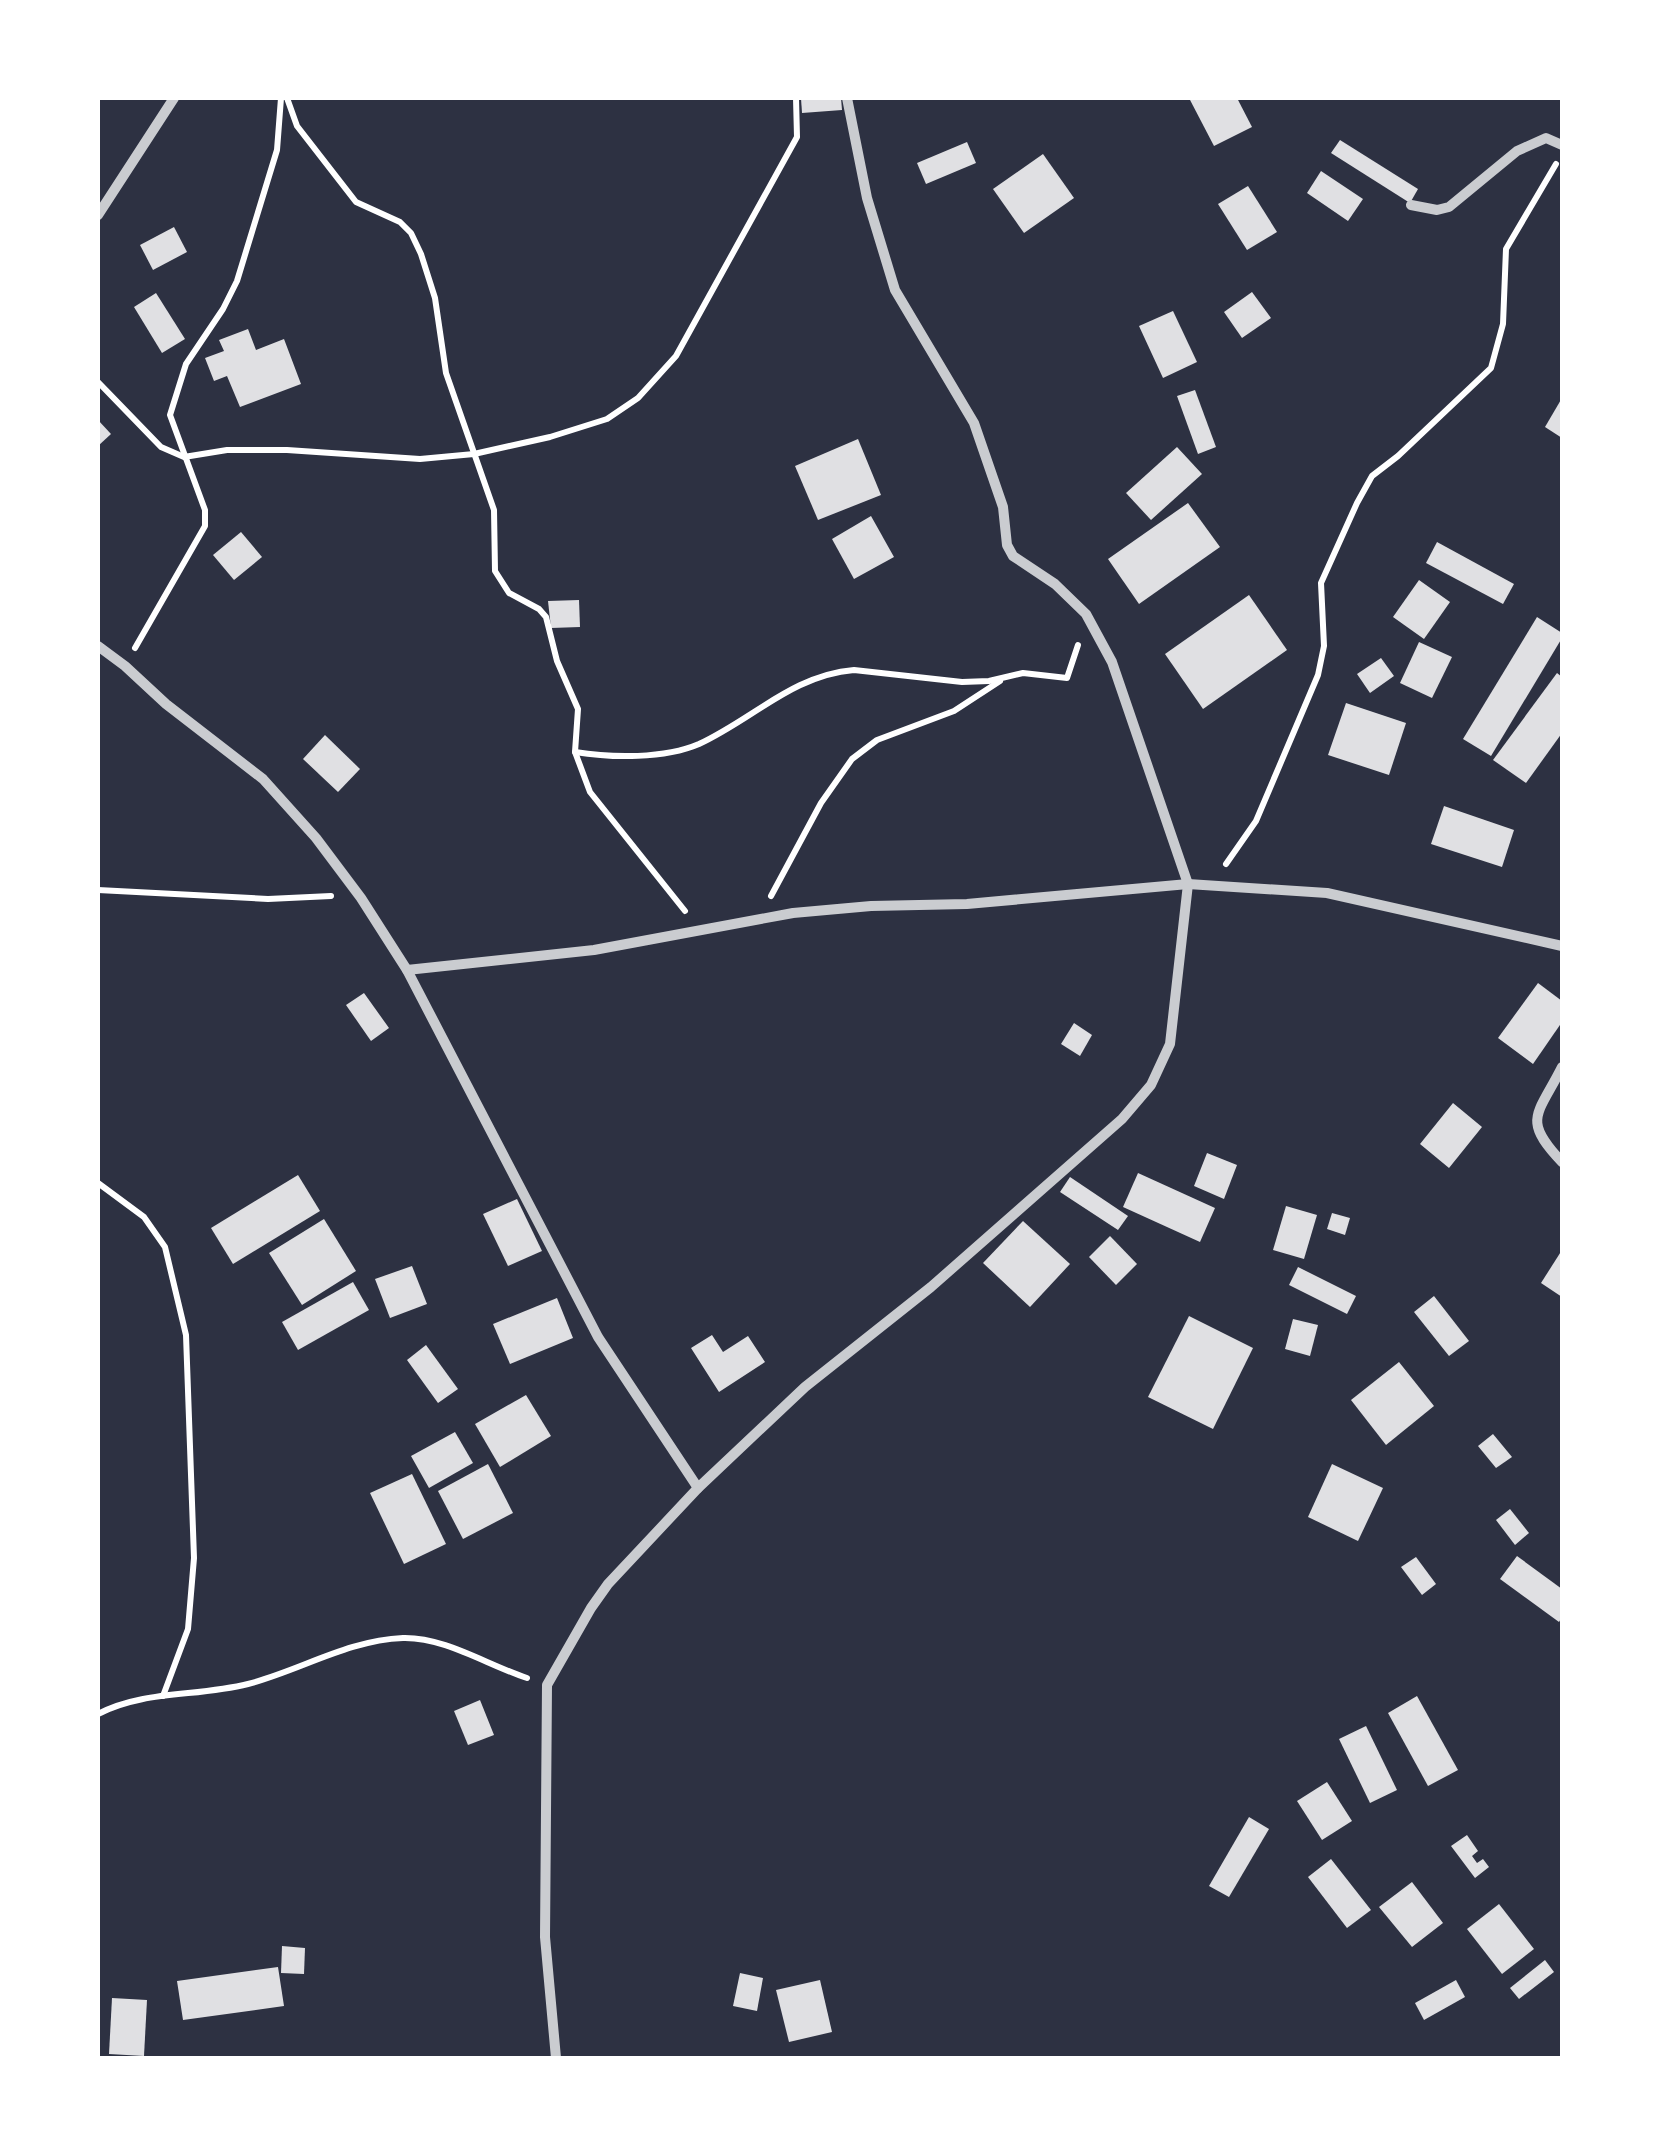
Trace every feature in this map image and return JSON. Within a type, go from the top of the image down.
[{"type":"street","points":[[98,215],[174,98]]},
{"type":"street","points":[[556,2058],[545,1937],[547,1685],[608,1584],[698,1488],[805,1387],[931,1287],[1107,1132],[1151,1085],[1170,1044],[1188,884],[1112,662],[1086,614],[1055,584],[1023,566],[1007,546],[1003,508],[974,423],[895,290],[866,198],[847,98]]},
{"type":"street","points":[[1411,206],[1438,210],[1449,207],[1517,151],[1546,138],[1562,145]]},
{"type":"street","points":[[98,646],[262,780],[316,838],[361,898],[408,970],[598,1337],[698,1488]]},
{"type":"street","points":[[408,970],[594,950],[792,913],[967,904],[1188,884],[1326,893],[1562,946]]},
{"type":"street","points":[[1562,1067],[1537,1116],[1536,1129],[1562,1162]]},
{"type":"path","points":[[284,98],[298,126],[356,202],[400,222],[422,254],[435,298],[446,373],[494,510],[495,571],[510,594],[539,609],[546,618],[557,661],[578,709],[575,752],[590,792],[702,932]]},
{"type":"path","points":[[125,666],[206,526],[205,510],[170,416],[186,364],[237,281],[277,150],[284,98]]},
{"type":"path","points":[[98,382],[160,447],[184,457],[227,450],[420,458],[474,454],[550,437],[607,418],[638,398],[676,356],[797,137],[796,98]]},
{"type":"path","points":[[1211,885],[1256,821],[1318,675],[1324,646],[1321,583],[1357,503],[1372,476],[1492,368],[1503,324],[1506,249],[1562,155]]},
{"type":"path","points":[[575,752],[624,757],[695,746],[780,694],[837,672],[854,670],[962,682],[1023,673],[1068,678],[1086,614]]},
{"type":"path","points":[[758,920],[821,802],[852,759],[877,740],[954,711],[1005,678]]},
{"type":"path","points":[[98,890],[268,899],[304,895],[361,898]]},
{"type":"path","points":[[98,1183],[144,1217],[165,1247],[186,1335],[194,1558],[188,1628],[163,1696]]},
{"type":"path","points":[[98,1714],[130,1700],[244,1686],[360,1644],[404,1638],[441,1644],[547,1685]]},
{"type":"building","points":[[801,98],[841,98],[842,110],[802,113]]},
{"type":"building","points":[[1189,98],[1237,98],[1252,127],[1214,146]]},
{"type":"building","points":[[1340,140],[1418,189],[1410,203],[1331,153]]},
{"type":"building","points":[[967,142],[976,163],[926,184],[917,163]]},
{"type":"building","points":[[1043,154],[1074,198],[1024,233],[993,189]]},
{"type":"building","points":[[1321,171],[1363,199],[1348,221],[1307,193]]},
{"type":"building","points":[[1248,186],[1277,232],[1247,250],[1218,204]]},
{"type":"building","points":[[174,227],[187,252],[153,270],[140,245]]},
{"type":"building","points":[[1252,292],[1271,318],[1242,338],[1224,312]]},
{"type":"building","points":[[156,293],[185,339],[162,353],[134,307]]},
{"type":"building","points":[[1173,311],[1197,362],[1163,378],[1139,326]]},
{"type":"building","points":[[248,329],[256,350],[284,339],[301,384],[240,407],[227,376],[214,381],[205,358],[224,351],[219,340]]},
{"type":"building","points":[[1195,390],[1216,447],[1198,454],[1177,396]]},
{"type":"building","points":[[1562,398],[1562,438],[1545,427]]},
{"type":"building","points":[[98,420],[111,434],[98,446]]},
{"type":"building","points":[[858,439],[881,495],[818,520],[795,466]]},
{"type":"building","points":[[1177,447],[1202,474],[1151,520],[1126,493]]},
{"type":"building","points":[[1188,503],[1220,547],[1139,604],[1108,559]]},
{"type":"building","points":[[871,516],[894,557],[854,579],[832,539]]},
{"type":"building","points":[[241,532],[262,557],[234,580],[213,555]]},
{"type":"building","points":[[1437,542],[1514,584],[1503,604],[1426,563]]},
{"type":"building","points":[[1419,580],[1450,602],[1424,639],[1393,617]]},
{"type":"building","points":[[1249,595],[1287,650],[1203,709],[1165,654]]},
{"type":"building","points":[[579,600],[580,627],[551,628],[548,601]]},
{"type":"building","points":[[1537,617],[1562,633],[1562,638],[1491,756],[1463,739]]},
{"type":"building","points":[[1419,642],[1452,657],[1432,698],[1400,683]]},
{"type":"building","points":[[1381,658],[1394,676],[1370,693],[1357,674]]},
{"type":"building","points":[[1557,673],[1562,677],[1562,733],[1526,783],[1493,760]]},
{"type":"building","points":[[1346,703],[1406,723],[1389,775],[1328,755]]},
{"type":"building","points":[[325,735],[360,769],[338,792],[303,759]]},
{"type":"building","points":[[1444,806],[1514,830],[1502,867],[1431,844]]},
{"type":"building","points":[[1538,983],[1562,1001],[1562,1022],[1533,1064],[1498,1038]]},
{"type":"building","points":[[364,993],[389,1028],[371,1041],[346,1005]]},
{"type":"building","points":[[1074,1023],[1092,1035],[1080,1056],[1061,1044]]},
{"type":"building","points":[[1453,1103],[1482,1127],[1449,1168],[1420,1144]]},
{"type":"building","points":[[1207,1153],[1237,1165],[1224,1199],[1194,1186]]},
{"type":"building","points":[[1138,1173],[1215,1208],[1200,1242],[1123,1207]]},
{"type":"building","points":[[298,1175],[320,1211],[233,1264],[211,1228]]},
{"type":"building","points":[[1070,1177],[1128,1216],[1118,1230],[1060,1192]]},
{"type":"building","points":[[517,1199],[542,1251],[508,1266],[483,1214]]},
{"type":"building","points":[[1286,1206],[1317,1215],[1304,1259],[1273,1250]]},
{"type":"building","points":[[1332,1213],[1350,1218],[1345,1235],[1327,1229]]},
{"type":"building","points":[[324,1219],[356,1271],[302,1305],[269,1253]]},
{"type":"building","points":[[1023,1221],[1070,1264],[1030,1307],[983,1263]]},
{"type":"building","points":[[1110,1236],[1137,1264],[1116,1285],[1089,1257]]},
{"type":"building","points":[[1562,1250],[1562,1297],[1541,1283]]},
{"type":"building","points":[[412,1266],[427,1304],[390,1318],[375,1279]]},
{"type":"building","points":[[1298,1267],[1356,1296],[1347,1314],[1289,1285]]},
{"type":"building","points":[[353,1282],[369,1310],[298,1350],[282,1322]]},
{"type":"building","points":[[1434,1296],[1469,1341],[1449,1356],[1414,1312]]},
{"type":"building","points":[[557,1298],[573,1338],[510,1364],[493,1324]]},
{"type":"building","points":[[1189,1316],[1253,1348],[1213,1429],[1148,1397]]},
{"type":"building","points":[[1293,1319],[1318,1325],[1310,1356],[1285,1349]]},
{"type":"building","points":[[712,1335],[723,1352],[748,1336],[765,1362],[719,1392],[691,1348]]},
{"type":"building","points":[[426,1345],[458,1389],[438,1403],[407,1360]]},
{"type":"building","points":[[1399,1362],[1434,1406],[1386,1445],[1351,1400]]},
{"type":"building","points":[[526,1395],[551,1436],[500,1467],[475,1424]]},
{"type":"building","points":[[455,1432],[473,1463],[429,1488],[411,1456]]},
{"type":"building","points":[[1493,1434],[1512,1457],[1496,1468],[1478,1446]]},
{"type":"building","points":[[488,1464],[513,1513],[463,1539],[438,1491]]},
{"type":"building","points":[[1332,1464],[1383,1488],[1358,1541],[1308,1517]]},
{"type":"building","points":[[412,1474],[446,1544],[404,1564],[370,1493]]},
{"type":"building","points":[[1510,1509],[1529,1533],[1515,1545],[1496,1520]]},
{"type":"building","points":[[1517,1556],[1562,1589],[1559,1622],[1500,1579]]},
{"type":"building","points":[[1416,1557],[1436,1584],[1422,1595],[1401,1567]]},
{"type":"building","points":[[1417,1696],[1458,1770],[1428,1786],[1388,1713]]},
{"type":"building","points":[[480,1700],[494,1735],[468,1745],[454,1711]]},
{"type":"building","points":[[1366,1726],[1397,1790],[1370,1803],[1339,1739]]},
{"type":"building","points":[[1327,1782],[1352,1821],[1322,1840],[1297,1801]]},
{"type":"building","points":[[1249,1817],[1269,1829],[1229,1897],[1209,1886]]},
{"type":"building","points":[[1467,1835],[1478,1851],[1472,1856],[1477,1863],[1483,1859],[1489,1867],[1475,1878],[1451,1846]]},
{"type":"building","points":[[1331,1859],[1371,1910],[1347,1928],[1308,1877]]},
{"type":"building","points":[[1412,1882],[1443,1923],[1412,1947],[1379,1907]]},
{"type":"building","points":[[1499,1904],[1534,1949],[1502,1974],[1467,1929]]},
{"type":"building","points":[[282,1946],[305,1948],[304,1974],[281,1973]]},
{"type":"building","points":[[1545,1960],[1554,1972],[1519,1999],[1510,1988]]},
{"type":"building","points":[[278,1967],[284,2006],[183,2020],[177,1981]]},
{"type":"building","points":[[740,1973],[763,1978],[757,2011],[733,2006]]},
{"type":"building","points":[[820,1980],[832,2032],[789,2042],[776,1990]]},
{"type":"building","points":[[1456,1980],[1465,1997],[1424,2020],[1415,2003]]},
{"type":"building","points":[[112,1998],[147,2000],[144,2056],[109,2054]]}]
